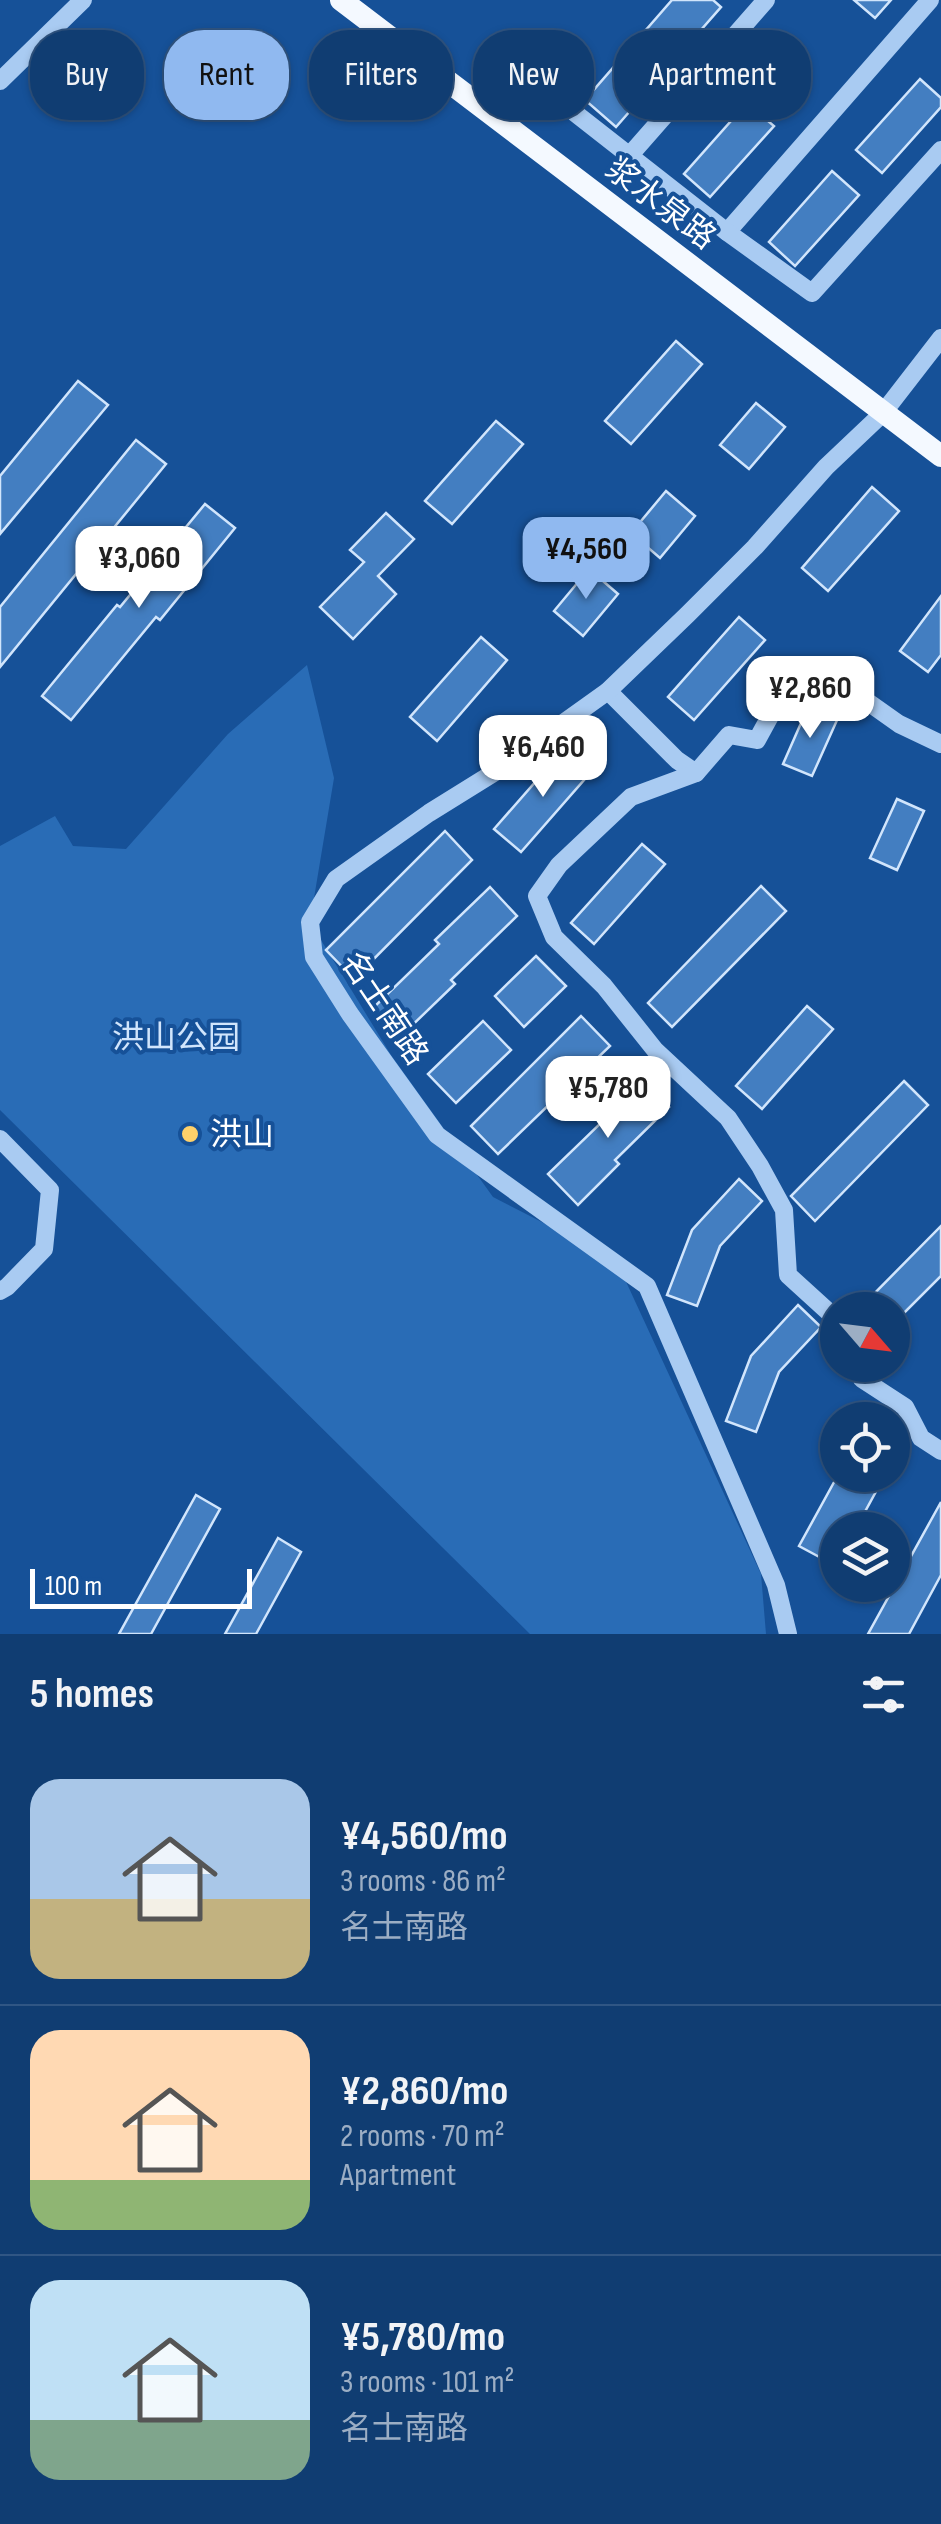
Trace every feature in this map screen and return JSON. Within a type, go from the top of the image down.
[{"type":"main road","name":"浆水泉路","points":[[342,0],[941,456]]},
{"type":"street","points":[[0,81],[83,0]]},
{"type":"street","points":[[630,155],[766,0]]},
{"type":"street","points":[[727,232],[930,0]]},
{"type":"street","points":[[585,120],[727,232],[812,293],[941,150]]},
{"type":"street","name":"名士南路","points":[[788,1634],[776,1585],[647,1286],[437,1135],[314,958],[310,922],[336,879],[608,690],[687,616],[883,413],[941,338]]},
{"type":"street","points":[[820,1306],[788,1275],[784,1210],[728,1118],[655,1050],[604,986],[554,937],[537,896],[559,865],[631,796],[696,772],[729,735],[756,740],[792,676],[819,675],[851,690],[899,724],[941,744]]},
{"type":"street","points":[[608,690],[677,760],[696,772]]},
{"type":"street","points":[[0,1139],[50,1190],[44,1249],[0,1291]]},
{"type":"street","points":[[867,1382],[906,1407],[921,1438],[941,1451]]},
{"type":"green space","name":"洪山公园","points":[[307,665],[334,778],[310,922],[391,1055],[493,1197],[616,1260],[761,1574],[766,1634],[530,1634],[0,1110],[0,846],[55,816],[73,846],[126,849],[228,734]]},
{"type":"building","points":[[672,0],[713,0],[721,7],[701,30],[646,30]]},
{"type":"building","points":[[854,0],[891,0],[875,18]]},
{"type":"building","points":[[614,67],[614,120],[622,120],[616,127],[594,108],[594,90]]},
{"type":"building","points":[[920,79],[941,98],[941,107],[882,173],[856,150]]},
{"type":"building","points":[[732,120],[767,120],[774,126],[710,197],[684,174]]},
{"type":"building","points":[[832,171],[859,195],[795,266],[769,242]]},
{"type":"building","points":[[676,341],[702,364],[631,444],[605,421]]},
{"type":"building","points":[[78,381],[108,405],[0,534],[0,476]]},
{"type":"building","points":[[756,403],[785,427],[749,469],[720,445]]},
{"type":"building","points":[[496,421],[523,444],[452,524],[425,501]]},
{"type":"building","points":[[136,440],[166,464],[0,667],[0,607]]},
{"type":"building","points":[[872,487],[899,511],[828,591],[802,568]]},
{"type":"building","points":[[666,491],[695,516],[660,558],[631,533]]},
{"type":"building","points":[[205,504],[235,528],[71,720],[42,696]]},
{"type":"building","points":[[386,513],[414,539],[378,576],[396,594],[353,639],[320,607],[364,562],[350,550]]},
{"type":"building","points":[[589,569],[618,594],[583,636],[554,611]]},
{"type":"building","points":[[941,596],[941,655],[928,672],[900,651]]},
{"type":"building","points":[[739,617],[765,640],[694,720],[668,697]]},
{"type":"building","points":[[481,637],[507,660],[437,741],[410,717]]},
{"type":"building","points":[[809,705],[838,718],[812,776],[783,764]]},
{"type":"building","points":[[565,748],[591,772],[521,852],[494,829]]},
{"type":"building","points":[[897,799],[924,811],[897,870],[870,858]]},
{"type":"building","points":[[445,831],[472,860],[354,979],[326,950]]},
{"type":"building","points":[[642,844],[665,864],[594,944],[571,923]]},
{"type":"building","points":[[761,886],[786,911],[672,1027],[648,1003]]},
{"type":"building","points":[[490,887],[517,916],[400,1037],[373,1008]]},
{"type":"building","points":[[536,956],[566,986],[524,1027],[495,996]]},
{"type":"building","points":[[807,1006],[833,1029],[762,1109],[736,1086]]},
{"type":"building","points":[[581,1016],[610,1046],[498,1154],[471,1126]]},
{"type":"building","points":[[483,1021],[511,1050],[456,1103],[428,1074]]},
{"type":"building","points":[[639,1077],[669,1107],[615,1160],[619,1164],[578,1205],[548,1174],[602,1122],[598,1117]]},
{"type":"building","points":[[904,1081],[928,1105],[815,1221],[791,1196]]},
{"type":"building","points":[[739,1179],[762,1201],[720,1246],[697,1306],[667,1295],[692,1230]]},
{"type":"building","points":[[941,1226],[941,1276],[910,1307],[910,1292],[876,1292]]},
{"type":"building","points":[[798,1305],[820,1326],[779,1372],[756,1432],[726,1421],[751,1356]]},
{"type":"building","points":[[829,1492],[876,1492],[865,1512],[820,1512],[820,1557],[799,1546]]},
{"type":"building","points":[[196,1495],[220,1509],[151,1634],[119,1634]]},
{"type":"building","points":[[941,1502],[941,1575],[909,1634],[868,1634],[886,1602],[910,1602],[910,1558]]},
{"type":"building","points":[[278,1538],[301,1552],[256,1634],[225,1634]]},
{"type":"place","name":"洪山","points":[[190,1134]]}]
